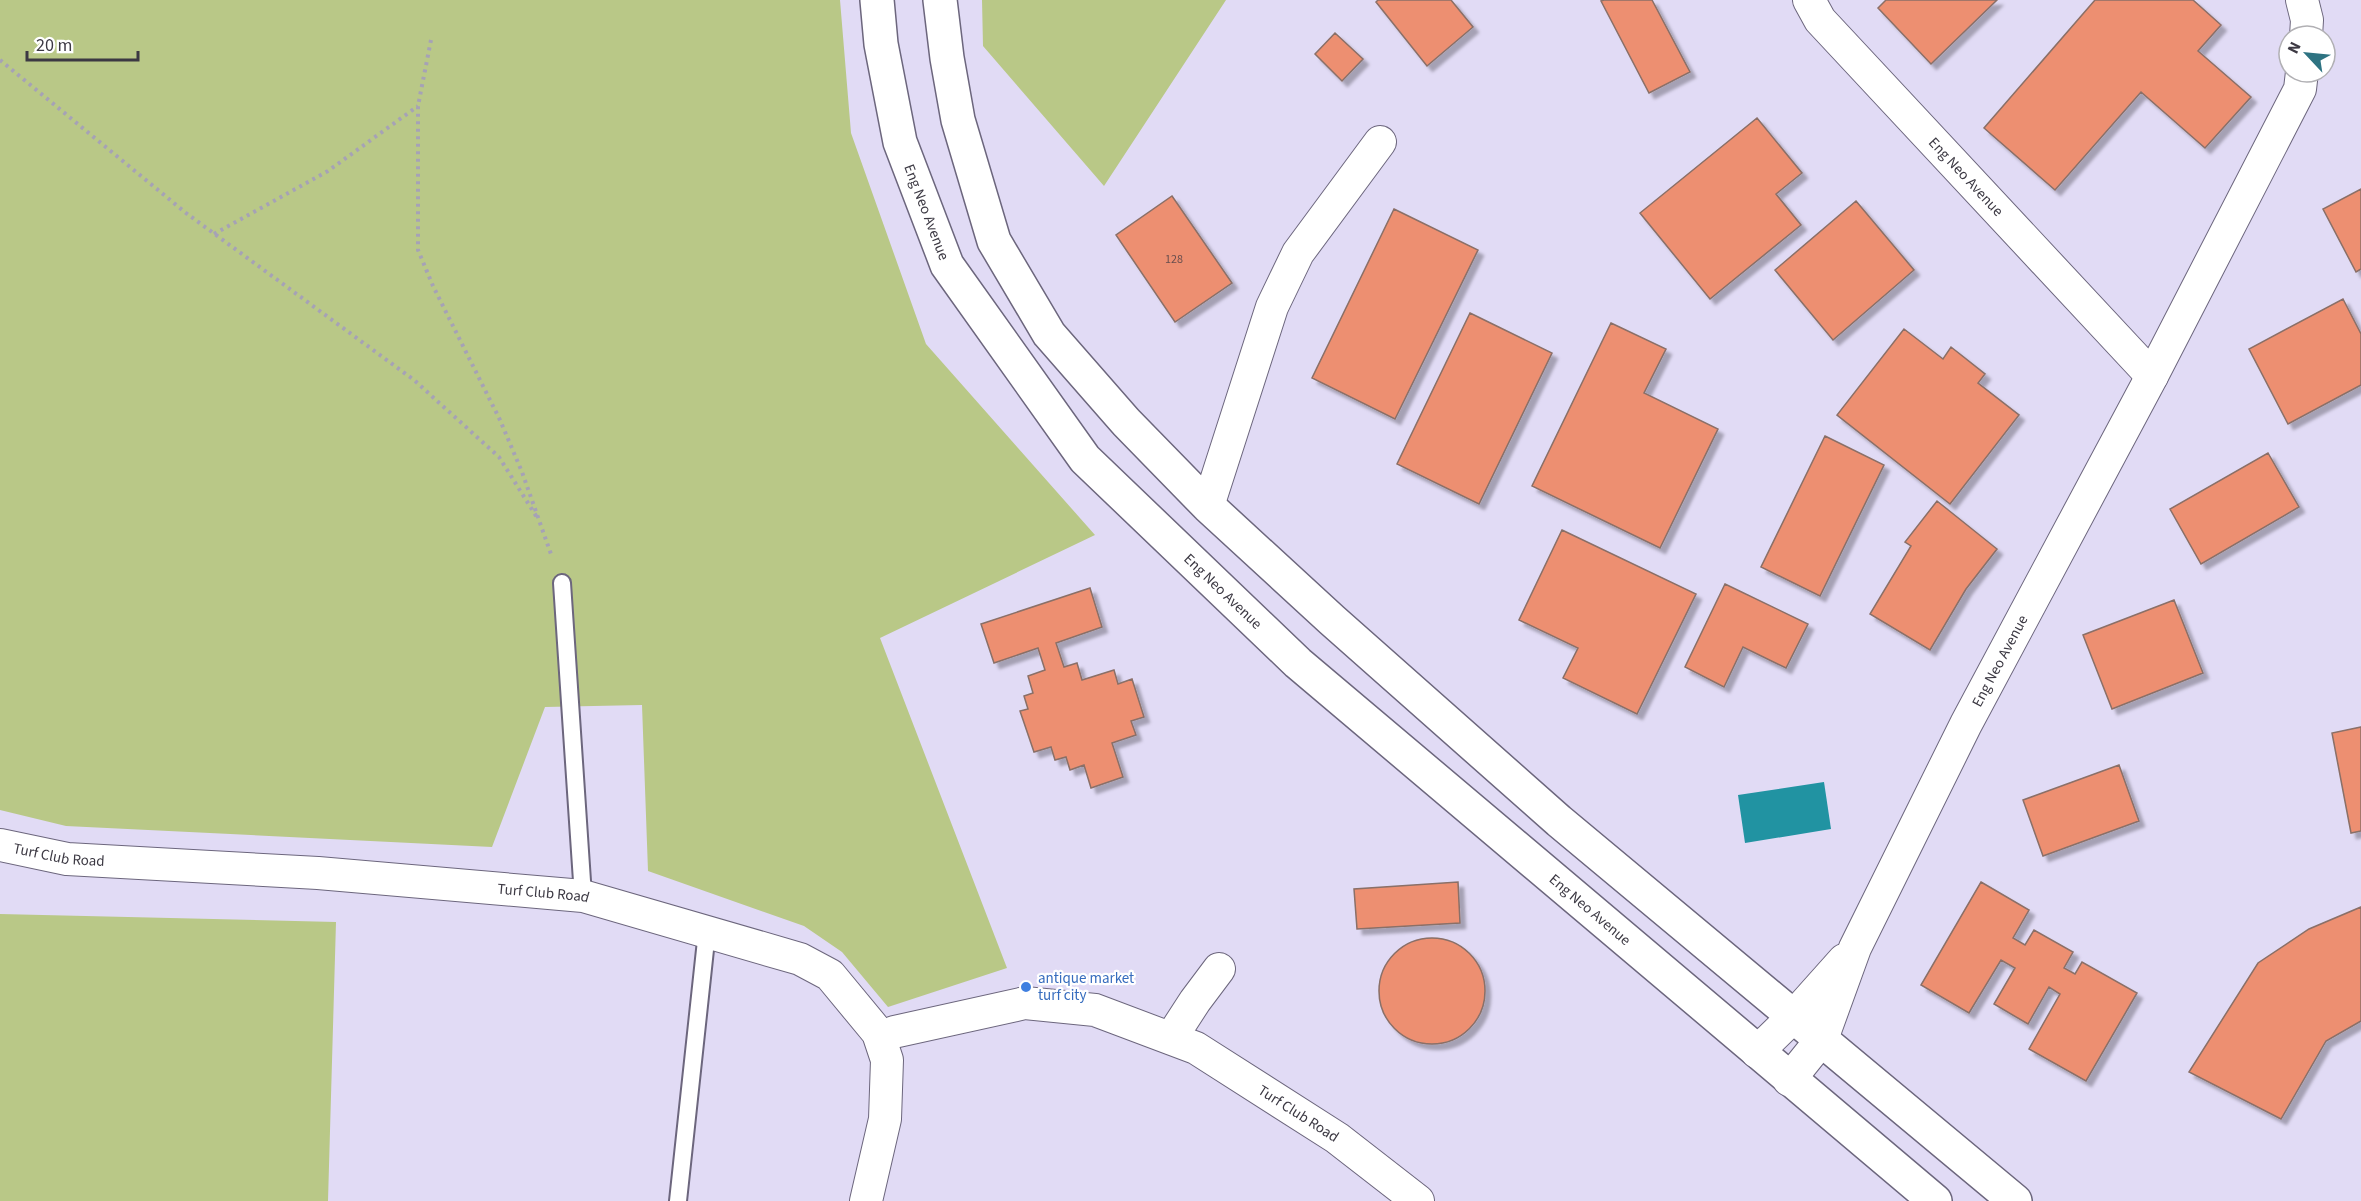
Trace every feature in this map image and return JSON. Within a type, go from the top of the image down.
[{"type":"main road","name":"Eng Neo Avenue","points":[[877,0],[881,44],[900,142],[946,266],[1085,459],[1299,663],[1789,1080],[1935,1201]]},
{"type":"main road","points":[[940,0],[958,120],[994,241],[1049,334],[1126,422],[1208,506],[1341,628],[1559,821],[2015,1201]]},
{"type":"street","name":"Eng Neo Avenue","points":[[1809,0],[1820,20],[2152,376]]},
{"type":"street","points":[[2302,0],[2307,24]]},
{"type":"street","name":"Eng Neo Avenue","points":[[1789,1080],[1822,1039],[1855,948],[1966,724],[2152,376],[2301,84]]},
{"type":"street","points":[[1208,506],[1272,307],[1298,253],[1380,142]]},
{"type":"street","name":"Turf Club Road","points":[[0,845],[67,859],[318,873],[583,896],[800,959],[830,975],[878,1034],[887,1060],[885,1119],[866,1201]]},
{"type":"street","name":"Eng Neo Avenue","points":[[1757,1052],[1794,1016],[1855,948]]},
{"type":"street","points":[[1171,1038],[1194,1001],[1219,969]]},
{"type":"street","name":"Turf Club Road","points":[[894,1032],[1025,1003],[1095,1010],[1196,1048],[1337,1138],[1418,1201]]},
{"type":"lane","points":[[562,584],[583,896]]},
{"type":"lane","points":[[678,1201],[707,932]]},
{"type":"path","points":[[431,40],[418,106],[418,250],[500,420],[522,472],[562,584]]},
{"type":"path","points":[[0,60],[214,234],[414,380],[499,457],[538,519]]},
{"type":"path","points":[[214,234],[328,171],[418,106]]},
{"type":"green space","points":[[0,0],[840,0],[851,133],[926,344],[1095,535],[880,638],[1007,968],[888,1007],[842,952],[804,926],[648,871],[642,705],[545,707],[492,847],[66,826],[0,810]]},
{"type":"green space","points":[[982,0],[1226,0],[1104,186],[983,46]]},
{"type":"green space","points":[[0,914],[336,922],[328,1201],[0,1201]]},
{"type":"water","points":[[1824,782],[1831,829],[1745,843],[1738,795]]},
{"type":"building","points":[[1378,0],[1451,0],[1473,27],[1427,66],[1376,2]]},
{"type":"building","points":[[1652,0],[1690,72],[1649,93],[1601,1]]},
{"type":"building","points":[[1886,0],[1997,0],[1931,64],[1878,8]]},
{"type":"building","points":[[2095,0],[2193,0],[2221,25],[2198,51],[2251,97],[2205,148],[2141,92],[2055,190],[1984,128]]},
{"type":"building","points":[[1335,33],[1363,59],[1342,81],[1315,54]]},
{"type":"building","points":[[1757,118],[1802,173],[1776,194],[1801,225],[1710,299],[1640,213]]},
{"type":"building","points":[[2361,189],[2361,269],[2356,272],[2323,209]]},
{"type":"building","points":[[1172,196],[1232,283],[1175,322],[1116,235]]},
{"type":"building","points":[[1856,201],[1914,270],[1833,340],[1775,270]]},
{"type":"building","points":[[1394,209],[1478,250],[1395,419],[1312,378]]},
{"type":"building","points":[[2343,299],[2361,334],[2361,385],[2288,424],[2249,349]]},
{"type":"building","points":[[1470,313],[1552,353],[1479,504],[1397,464]]},
{"type":"building","points":[[1611,323],[1666,349],[1644,393],[1718,429],[1660,548],[1532,486]]},
{"type":"building","points":[[1904,329],[1943,359],[1951,347],[1985,374],[1978,383],[2019,415],[1950,504],[1837,415]]},
{"type":"building","points":[[1825,436],[1884,465],[1820,596],[1761,567]]},
{"type":"building","points":[[2268,453],[2299,507],[2201,564],[2170,509]]},
{"type":"building","points":[[1937,501],[1997,549],[1966,589],[1930,650],[1870,614],[1911,546],[1905,542]]},
{"type":"building","points":[[1562,530],[1696,594],[1637,714],[1563,678],[1578,648],[1519,620]]},
{"type":"building","points":[[1725,584],[1808,624],[1786,668],[1743,647],[1724,687],[1685,667]]},
{"type":"building","points":[[1090,588],[1102,627],[1056,643],[1064,667],[1077,663],[1082,680],[1114,670],[1118,684],[1132,679],[1144,717],[1131,721],[1136,735],[1112,743],[1123,777],[1091,788],[1084,765],[1070,770],[1066,757],[1055,760],[1051,747],[1034,752],[1020,711],[1028,709],[1024,696],[1033,693],[1028,676],[1045,670],[1038,648],[994,663],[981,624]]},
{"type":"building","points":[[2174,600],[2203,673],[2112,709],[2083,635]]},
{"type":"building","points":[[2361,727],[2361,831],[2351,833],[2332,733]]},
{"type":"building","points":[[2119,765],[2139,821],[2043,856],[2023,800]]},
{"type":"building","points":[[1458,882],[1460,923],[1357,929],[1354,889]]},
{"type":"building","points":[[1981,882],[2029,910],[2013,938],[2025,945],[2034,930],[2073,952],[2064,968],[2075,974],[2082,962],[2137,993],[2086,1081],[2029,1049],[2060,994],[2049,987],[2028,1024],[1994,1004],[2015,968],[2001,960],[1969,1013],[1921,985]]},
{"type":"building","points":[[2361,907],[2361,1021],[2326,1041],[2281,1119],[2189,1072],[2258,963],[2309,929]]},
{"type":"building","points":[[1432,938],[1452,942],[1469,954],[1481,971],[1485,991],[1481,1011],[1469,1028],[1452,1040],[1432,1044],[1412,1040],[1395,1028],[1383,1011],[1379,991],[1383,971],[1395,954],[1412,942]]},
{"type":"place","name":"antique market turf city","points":[[1026,987]]}]
